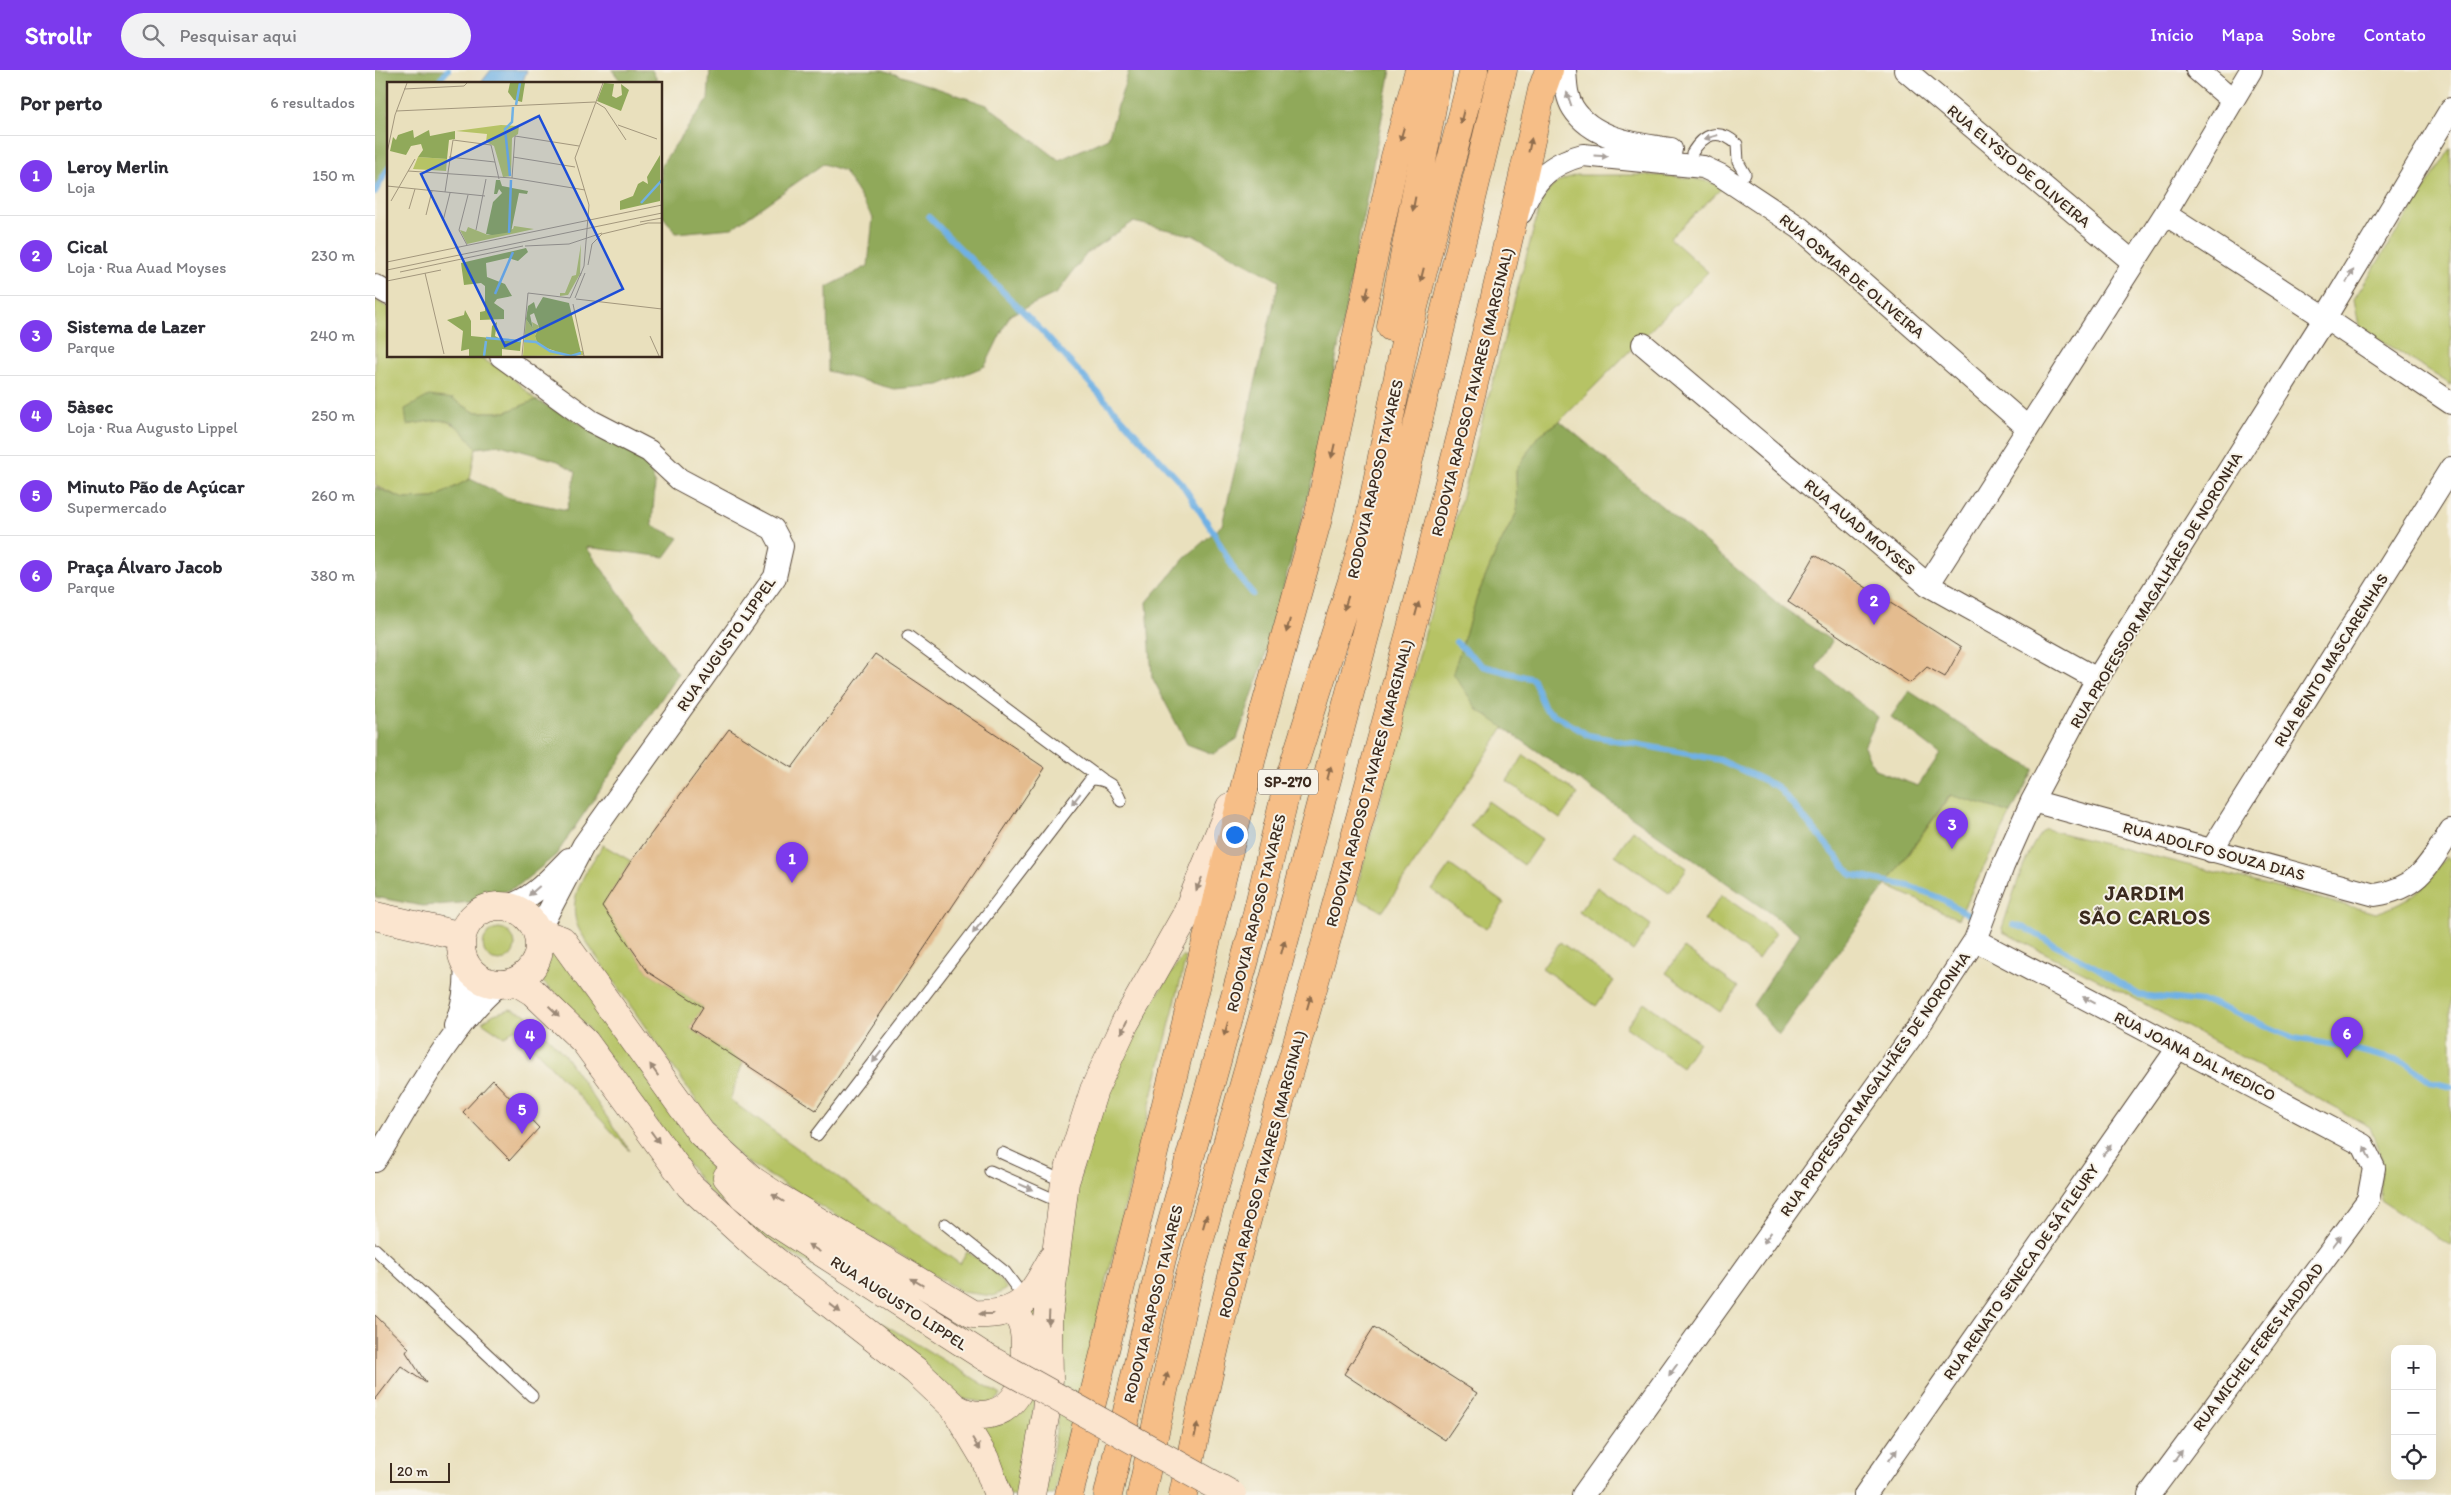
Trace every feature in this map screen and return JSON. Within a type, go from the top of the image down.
[{"type":"highway","name":"SP-270","points":[[1069,1495],[1257,741],[1318,518],[1395,157],[1419,70]]},
{"type":"highway","points":[[1354,575],[1356,514],[1439,70]]},
{"type":"highway","name":"RODOVIA RAPOSO TAVARES","points":[[1108,1495],[1162,1258],[1251,938],[1288,783],[1354,575],[1370,517],[1405,342],[1474,70]]},
{"type":"highway","name":"RODOVIA RAPOSO TAVARES (MARGINAL)","points":[[1183,1495],[1201,1408],[1256,1186],[1316,979],[1426,576],[1506,256],[1542,90],[1549,70]]},
{"type":"highway","name":"RODOVIA RAPOSO TAVARES","points":[[1141,1495],[1187,1286],[1279,961],[1382,571],[1503,74]]},
{"type":"main road","points":[[1031,1495],[1046,1411],[1049,1379],[1049,1319],[1063,1193],[1094,1090],[1125,1023],[1185,917],[1212,855],[1257,741]]},
{"type":"main road","points":[[507,906],[526,916],[550,936],[538,951],[533,967],[525,975],[507,983],[479,979],[465,964],[462,955],[462,936],[466,925],[484,909],[507,906]]},
{"type":"main road","points":[[375,916],[462,936]]},
{"type":"main road","name":"RUA AUGUSTO LIPPEL","points":[[550,936],[701,1133],[752,1180],[973,1314],[997,1314],[1020,1305],[1025,1336],[1024,1376],[1019,1391],[999,1412],[977,1417],[954,1407]]},
{"type":"main road","name":"RUA AUGUSTO LIPPEL","points":[[507,983],[533,992],[585,1042],[691,1186],[756,1246],[916,1371],[954,1407],[985,1459],[998,1495]]},
{"type":"main road","name":"RUA AUGUSTO LIPPEL","points":[[701,1133],[718,1166],[743,1196],[775,1224],[979,1354]]},
{"type":"main road","name":"RUA AUGUSTO LIPPEL","points":[[756,1246],[979,1354]]},
{"type":"main road","points":[[1020,1305],[1041,1279],[1056,1251]]},
{"type":"main road","points":[[979,1354],[1232,1495]]},
{"type":"street","points":[[1565,70],[1566,90],[1572,108],[1588,125],[1605,134],[1627,140],[1728,162],[1776,200],[1799,228]]},
{"type":"street","name":"RUA ELYSIO DE OLIVEIRA","points":[[1905,70],[2133,262]]},
{"type":"street","points":[[2197,70],[2232,100]]},
{"type":"street","points":[[1928,585],[2165,214],[2251,70]]},
{"type":"street","name":"RUA PROFESSOR MAGALHÃES DE NORONHA","points":[[1583,1495],[1919,1026],[1975,940],[2003,866],[2032,801],[2097,680],[2325,318],[2451,109]]},
{"type":"street","name":"RUA OSMAR DE OLIVEIRA","points":[[1506,256],[1525,202],[1537,182],[1550,168],[1567,159],[1583,155],[1703,167],[1720,175],[1799,228],[2027,428]]},
{"type":"street","points":[[2165,214],[2325,318],[2451,404]]},
{"type":"street","points":[[375,286],[387,293]]},
{"type":"street","name":"RUA AUAD MOYSES","points":[[1643,344],[1928,585],[2097,680]]},
{"type":"street","name":"RUA AUGUSTO LIPPEL","points":[[504,358],[591,421],[649,451],[679,479],[773,529],[782,546],[775,577],[583,846],[529,896],[519,903],[507,906]]},
{"type":"street","name":"RUA BENTO MASCARENHAS","points":[[2211,851],[2451,468]]},
{"type":"street","name":"RUA ADOLFO SOUZA DIAS","points":[[2032,801],[2375,895],[2396,892],[2426,870],[2451,830]]},
{"type":"street","name":"RUA AUGUSTO LIPPEL","points":[[550,936],[560,923],[562,894],[583,846]]},
{"type":"street","name":"RUA JOANA DAL MEDICO","points":[[1975,940],[2363,1145],[2374,1168],[2368,1200]]},
{"type":"street","points":[[449,1044],[463,1006],[467,982],[465,964]]},
{"type":"street","points":[[375,1161],[449,1044],[486,995],[507,983]]},
{"type":"street","name":"RUA RENATO SENECA DE SÁ FLEURY","points":[[1865,1495],[2178,1048]]},
{"type":"street","name":"RUA MICHEL FERES HADDAD","points":[[2149,1495],[2368,1200]]},
{"type":"lane","points":[[908,636],[1101,779],[1116,788],[1121,801]]},
{"type":"lane","points":[[817,1135],[1091,779],[1101,779]]},
{"type":"lane","points":[[1002,1153],[1063,1193]]},
{"type":"lane","points":[[990,1171],[1063,1193]]},
{"type":"lane","points":[[945,1224],[1005,1272],[1020,1305]]},
{"type":"lane","points":[[375,1249],[532,1396]]},
{"type":"green space","points":[[375,70],[451,70],[437,82],[387,82],[387,171],[375,192]]},
{"type":"green space","points":[[612,70],[652,70],[658,82],[621,82]]},
{"type":"green space","points":[[710,70],[883,70],[987,105],[1059,160],[1108,138],[1129,70],[1391,70],[1315,469],[1263,664],[1237,739],[1213,754],[1187,744],[1152,677],[1147,602],[1185,558],[1222,525],[1279,281],[1196,236],[1133,222],[1087,253],[1057,293],[1010,315],[985,366],[939,385],[894,389],[828,371],[827,287],[868,266],[873,218],[844,171],[823,164],[732,228],[676,233],[663,217],[663,162],[708,99]]},
{"type":"green space","points":[[2451,148],[2451,385],[2359,326],[2354,299]]},
{"type":"green space","points":[[1577,175],[1673,176],[1709,182],[1723,187],[1670,238],[1708,272],[1560,421],[1538,436],[1516,471],[1517,512],[1496,552],[1477,597],[1477,709],[1504,727],[1383,911],[1360,900],[1356,891],[1540,205],[1554,185],[1564,179]]},
{"type":"green space","points":[[375,300],[387,307],[387,358],[479,358],[504,370],[536,400],[506,412],[474,412],[453,399],[407,425],[439,420],[454,424],[468,437],[476,448],[470,479],[434,498],[403,499],[375,485]]},
{"type":"green space","points":[[429,396],[453,399],[474,412],[506,412],[536,400],[600,434],[648,464],[655,484],[652,525],[679,538],[665,557],[586,547],[678,674],[556,855],[519,885],[485,901],[423,906],[375,897],[375,487],[404,499],[434,498],[470,479],[509,498],[567,510],[576,472],[558,461],[500,445],[476,448],[460,429],[447,421],[439,420],[407,425],[405,409]]},
{"type":"green space","points":[[1560,421],[1782,607],[1832,641],[1816,668],[1878,717],[1864,747],[1875,770],[1918,786],[1940,754],[1891,717],[1909,691],[1988,743],[2034,769],[2011,813],[1950,795],[1779,1035],[1753,1005],[1800,934],[1477,709],[1453,673],[1477,597],[1496,552],[1517,512],[1516,471],[1538,436]]},
{"type":"green space","points":[[1524,755],[1578,794],[1560,819],[1507,781]]},
{"type":"green space","points":[[1951,795],[2011,813],[1958,919],[1886,885]]},
{"type":"green space","points":[[1488,801],[1542,839],[1524,865],[1470,826]]},
{"type":"green space","points":[[2046,829],[2376,913],[2409,898],[2424,885],[2446,857],[2451,860],[2451,1246],[2380,1200],[2382,1160],[2370,1127],[2117,989],[2003,932],[2002,928],[2026,859],[2039,836]]},
{"type":"green space","points":[[1633,830],[1687,868],[1669,893],[1615,855]]},
{"type":"green space","points":[[603,845],[631,861],[603,906],[648,972],[703,1007],[690,1028],[743,1062],[730,1100],[960,1264],[967,1252],[990,1267],[1007,1289],[993,1296],[962,1292],[742,1159],[724,1140],[591,949],[577,925],[575,903],[577,893],[586,873]]},
{"type":"green space","points":[[1450,865],[1504,903],[1486,929],[1432,890]]},
{"type":"green space","points":[[1597,887],[1651,925],[1633,951],[1579,912]]},
{"type":"green space","points":[[1722,895],[1776,933],[1758,959],[1704,920]]},
{"type":"green space","points":[[499,929],[505,930],[510,934],[514,939],[514,951],[510,956],[505,960],[499,961],[493,960],[488,956],[484,951],[483,945],[484,939],[488,934],[493,930]]},
{"type":"green space","points":[[1560,942],[1614,981],[1596,1006],[1542,968]]},
{"type":"green space","points":[[551,947],[580,981],[697,1149],[745,1206],[849,1283],[843,1283],[767,1240],[708,1191],[587,1027],[541,980],[540,977],[546,965],[547,953]]},
{"type":"green space","points":[[1684,948],[1738,987],[1720,1012],[1666,973]]},
{"type":"green space","points":[[1182,956],[1186,958],[1054,1495],[1045,1495],[1058,1413],[1061,1363],[1058,1324],[1060,1293],[1067,1240],[1078,1185],[1099,1110],[1115,1070],[1158,993]]},
{"type":"green space","points":[[1644,1002],[1699,1042],[1682,1067],[1626,1027]]},
{"type":"green space","points":[[510,1009],[526,1014],[564,1054],[630,1151],[515,1028],[504,1037],[482,1022],[494,1014]]},
{"type":"green space","points":[[837,1298],[884,1324],[1001,1395],[993,1404],[964,1399]]},
{"type":"green space","points":[[1037,1305],[1035,1405],[1019,1495],[1009,1495],[978,1426],[1005,1419],[1029,1310]]},
{"type":"water","points":[[491,70],[527,70],[523,82],[482,82]]},
{"type":"building","points":[[1815,555],[1961,648],[1945,677],[1927,667],[1910,683],[1788,602]]},
{"type":"building","points":[[875,654],[1045,768],[816,1110],[690,1028],[703,1007],[648,972],[602,906],[631,861],[729,729],[792,768]]},
{"type":"building","points":[[493,1080],[539,1128],[510,1160],[463,1112]]},
{"type":"building","points":[[375,1315],[409,1348],[406,1352],[426,1383],[401,1366],[375,1400]]},
{"type":"building","points":[[1374,1327],[1477,1393],[1445,1440],[1344,1374]]},
{"type":"waterway","points":[[438,82],[448,70]]},
{"type":"waterway","points":[[375,192],[387,171]]},
{"type":"waterway","points":[[929,217],[1038,327],[1182,484],[1214,533],[1236,573],[1253,594]]},
{"type":"waterway","points":[[1456,642],[1483,666],[1533,679],[1545,709],[1588,735],[1720,760],[1778,787],[1852,875],[1909,886],[1940,898],[1971,916]]},
{"type":"waterway","points":[[2013,925],[2025,928],[2097,968],[2139,995],[2212,1003],[2294,1038],[2346,1047],[2406,1063],[2432,1082],[2451,1087]]},
{"type":"place","name":"Cical","points":[[1874,625]]},
{"type":"place","name":"Sistema de Lazer","points":[[1952,849]]},
{"type":"place","name":"Leroy Merlin","points":[[792,883]]},
{"type":"place","name":"Praça Álvaro Jacob","points":[[2347,1058]]},
{"type":"place","name":"5àsec","points":[[530,1060]]},
{"type":"place","name":"Minuto Pão de Açúcar","points":[[522,1134]]},
{"type":"district","name":"JARDIM SÃO CARLOS","points":[[2145,904]]}]
